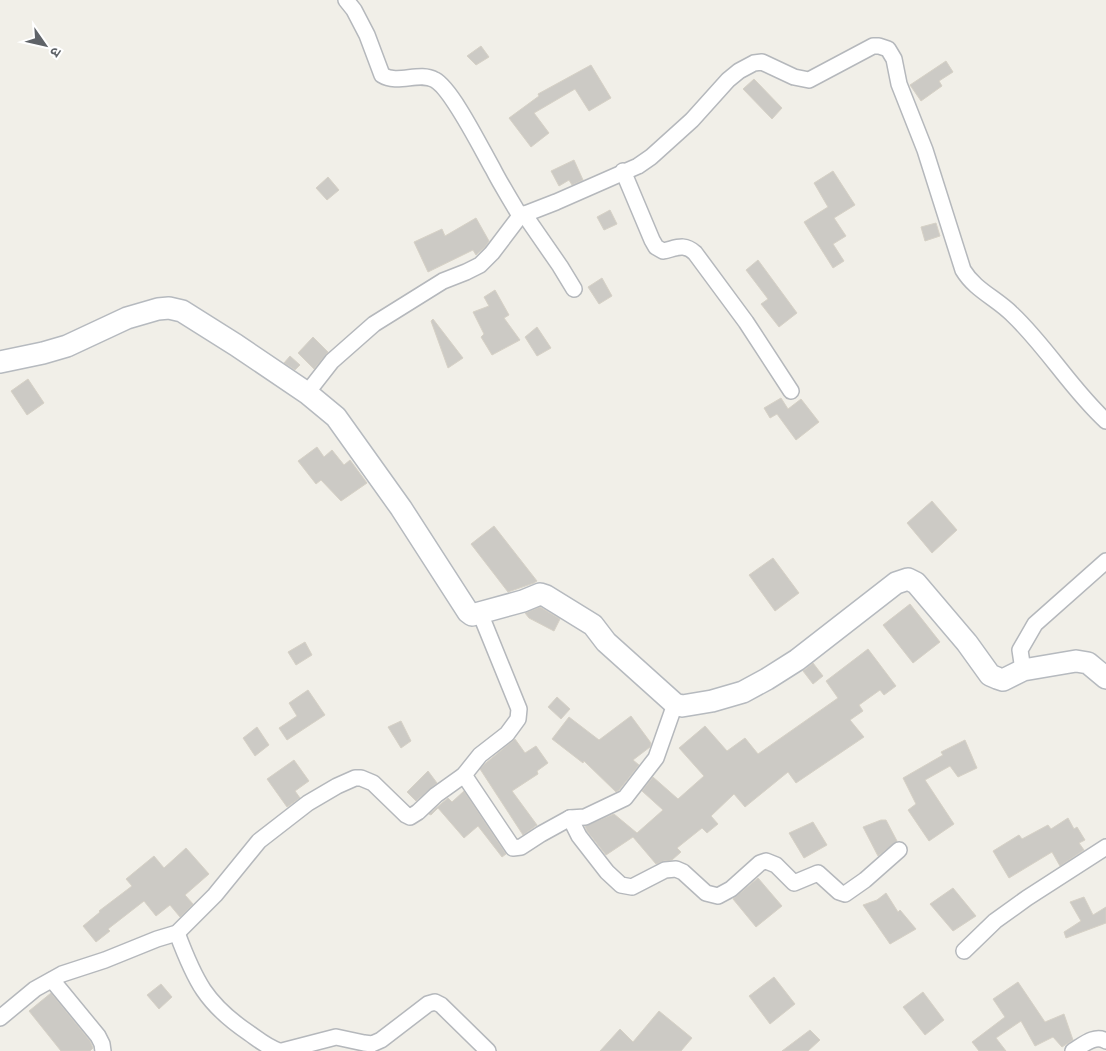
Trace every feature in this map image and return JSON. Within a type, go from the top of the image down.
[{"type":"street","points":[[346,0],[354,10],[367,34],[382,75],[393,78],[429,77],[443,87],[522,215],[560,266],[574,289]]},
{"type":"street","points":[[307,393],[332,361],[374,324],[443,281],[480,265],[522,215],[638,166],[663,148],[692,120],[728,80],[739,71],[754,63],[762,62],[794,77],[809,80],[874,46],[879,46],[888,48],[894,59],[899,84],[925,150],[963,270],[974,285],[1011,312],[1037,340],[1092,408],[1106,421]]},
{"type":"street","points":[[623,171],[656,247],[663,251],[683,247],[689,248],[695,253],[746,322],[791,391]]},
{"type":"street","points":[[0,362],[68,346],[127,318],[158,309],[169,308],[182,311],[307,393],[336,417],[401,508],[468,612],[472,615],[523,601],[540,594],[546,596],[593,625],[606,642],[675,704],[691,705],[712,701],[742,692],[767,679],[797,660],[896,583],[908,579],[916,583],[924,592],[967,643],[990,675],[1003,680],[1023,670],[1076,661],[1088,663],[1106,678]]},
{"type":"street","points":[[1023,670],[1020,650],[1035,624],[1106,561]]},
{"type":"street","points":[[0,1018],[35,989],[62,974],[105,960],[157,938],[178,933],[214,895],[260,841],[308,802],[337,786],[355,778],[366,780],[373,783],[410,817],[464,775],[480,755],[507,734],[518,719],[519,709],[480,613]]},
{"type":"street","points":[[464,775],[513,848],[521,847],[570,818],[585,817],[625,798],[656,758],[675,704]]},
{"type":"street","points":[[570,818],[579,836],[607,872],[621,885],[632,887],[666,870],[676,869],[683,872],[706,894],[718,896],[731,889],[760,863],[766,861],[776,866],[794,883],[818,873],[839,892],[845,894],[865,880],[899,850]]},
{"type":"street","points":[[964,950],[995,921],[1026,898],[1106,847]]},
{"type":"street","points":[[178,933],[191,969],[213,1004],[234,1023],[270,1048],[280,1051],[336,1037],[372,1044],[381,1040],[428,1004],[435,1002],[441,1005],[488,1051]]},
{"type":"street","points":[[52,980],[98,1036],[103,1051]]},
{"type":"street","points":[[1072,1051],[1102,1036]]},
{"type":"building","points":[[481,46],[489,57],[476,65],[467,56]]},
{"type":"building","points":[[946,61],[953,72],[939,81],[942,86],[921,101],[910,85]]},
{"type":"building","points":[[591,65],[611,98],[589,111],[575,89],[534,113],[549,133],[531,147],[509,118],[539,96],[538,94]]},
{"type":"building","points":[[754,79],[782,108],[772,119],[743,89]]},
{"type":"building","points":[[574,160],[583,180],[572,185],[569,180],[559,186],[551,171]]},
{"type":"building","points":[[833,171],[855,205],[834,218],[846,236],[833,244],[844,261],[833,268],[804,222],[828,207],[814,183]]},
{"type":"building","points":[[328,177],[339,190],[327,200],[316,188]]},
{"type":"building","points":[[610,210],[617,224],[604,230],[597,217]]},
{"type":"building","points":[[476,218],[489,241],[485,247],[476,255],[473,250],[428,272],[414,242],[442,229],[445,236]]},
{"type":"building","points":[[936,223],[940,236],[925,241],[921,227]]},
{"type":"building","points":[[758,260],[797,313],[779,327],[761,304],[768,299],[746,270]]},
{"type":"building","points":[[602,278],[612,296],[599,304],[588,287]]},
{"type":"building","points":[[495,290],[509,315],[504,318],[520,340],[492,355],[481,337],[484,334],[473,312],[489,306],[484,297]]},
{"type":"building","points":[[433,319],[463,358],[448,368],[431,321]]},
{"type":"building","points":[[537,327],[551,348],[537,356],[525,337]]},
{"type":"building","points":[[313,337],[328,352],[314,369],[298,353]]},
{"type":"building","points":[[290,356],[300,365],[295,370],[284,363]]},
{"type":"building","points":[[28,379],[44,403],[27,415],[11,391]]},
{"type":"building","points":[[781,398],[788,409],[801,399],[819,422],[796,440],[777,414],[770,418],[764,408]]},
{"type":"building","points":[[317,447],[324,457],[332,450],[344,465],[350,460],[367,483],[341,501],[321,480],[316,484],[298,461]]},
{"type":"building","points":[[932,501],[957,530],[932,553],[907,523]]},
{"type":"building","points":[[494,526],[537,581],[508,592],[471,544]]},
{"type":"building","points":[[773,558],[799,593],[775,611],[749,575]]},
{"type":"building","points":[[910,604],[940,642],[913,663],[883,625]]},
{"type":"building","points":[[540,607],[560,619],[554,631],[529,618],[525,613]]},
{"type":"building","points":[[305,642],[312,655],[296,665],[288,652]]},
{"type":"building","points":[[868,649],[896,686],[884,695],[880,690],[859,705],[863,711],[850,720],[864,737],[796,783],[788,772],[745,807],[734,794],[711,816],[718,824],[707,833],[702,828],[677,848],[681,852],[672,860],[656,864],[633,837],[606,855],[587,831],[585,826],[614,814],[637,833],[663,810],[642,791],[653,777],[678,799],[704,776],[679,748],[705,726],[727,751],[745,738],[758,754],[838,698],[826,681]]},
{"type":"building","points":[[813,663],[823,676],[813,684],[803,671]]},
{"type":"building","points":[[308,690],[325,715],[287,740],[279,728],[297,716],[289,703]]},
{"type":"building","points":[[557,697],[570,709],[561,719],[548,707]]},
{"type":"building","points":[[631,716],[651,743],[650,747],[633,760],[639,765],[616,792],[584,761],[583,763],[552,739],[569,717],[599,740]]},
{"type":"building","points":[[401,721],[411,741],[401,748],[388,727]]},
{"type":"building","points":[[257,727],[269,745],[255,756],[243,738]]},
{"type":"building","points":[[515,739],[525,753],[536,746],[548,763],[537,771],[538,774],[512,791],[537,825],[523,835],[480,769]]},
{"type":"building","points":[[965,740],[977,768],[958,777],[950,766],[925,780],[954,824],[929,841],[908,810],[916,804],[903,778],[943,755],[941,752]]},
{"type":"building","points":[[294,760],[309,781],[295,791],[300,798],[287,807],[267,779]]},
{"type":"building","points":[[428,771],[437,783],[416,801],[407,792]]},
{"type":"building","points":[[464,791],[506,854],[502,857],[478,826],[464,838],[438,808],[431,815],[429,814],[448,798],[452,802]]},
{"type":"building","points":[[1068,818],[1074,829],[1077,827],[1085,840],[1079,843],[1084,850],[1060,866],[1052,852],[1009,878],[993,851],[1019,835],[1022,839],[1048,825],[1051,829]]},
{"type":"building","points":[[886,820],[897,841],[878,856],[863,827]]},
{"type":"building","points":[[813,822],[827,845],[804,858],[789,833]]},
{"type":"building","points":[[186,848],[209,874],[185,895],[193,904],[180,917],[170,905],[156,916],[144,901],[108,929],[110,931],[96,942],[83,926],[99,911],[132,886],[126,879],[154,856],[164,868]]},
{"type":"building","points":[[758,878],[782,906],[756,927],[733,899]]},
{"type":"building","points":[[953,888],[976,916],[953,931],[930,904]]},
{"type":"building","points":[[886,893],[898,912],[900,910],[916,929],[890,944],[863,905],[877,900]]},
{"type":"building","points":[[1084,897],[1093,915],[1106,907],[1106,923],[1066,938],[1064,932],[1081,921],[1070,902]]},
{"type":"building","points":[[774,977],[795,1004],[770,1024],[749,996]]},
{"type":"building","points":[[1018,982],[1045,1022],[1064,1014],[1073,1040],[1062,1047],[1053,1037],[1035,1046],[1021,1021],[996,1038],[1006,1051],[979,1051],[972,1042],[1005,1017],[993,999]]},
{"type":"building","points":[[161,984],[172,997],[159,1009],[147,995]]},
{"type":"building","points":[[923,992],[944,1020],[925,1035],[903,1007]]},
{"type":"building","points":[[51,993],[90,1041],[93,1048],[90,1051],[61,1051],[29,1011]]},
{"type":"building","points":[[659,1011],[692,1038],[681,1051],[600,1051],[620,1029],[633,1042]]},
{"type":"building","points":[[810,1030],[820,1040],[808,1051],[782,1051]]}]
